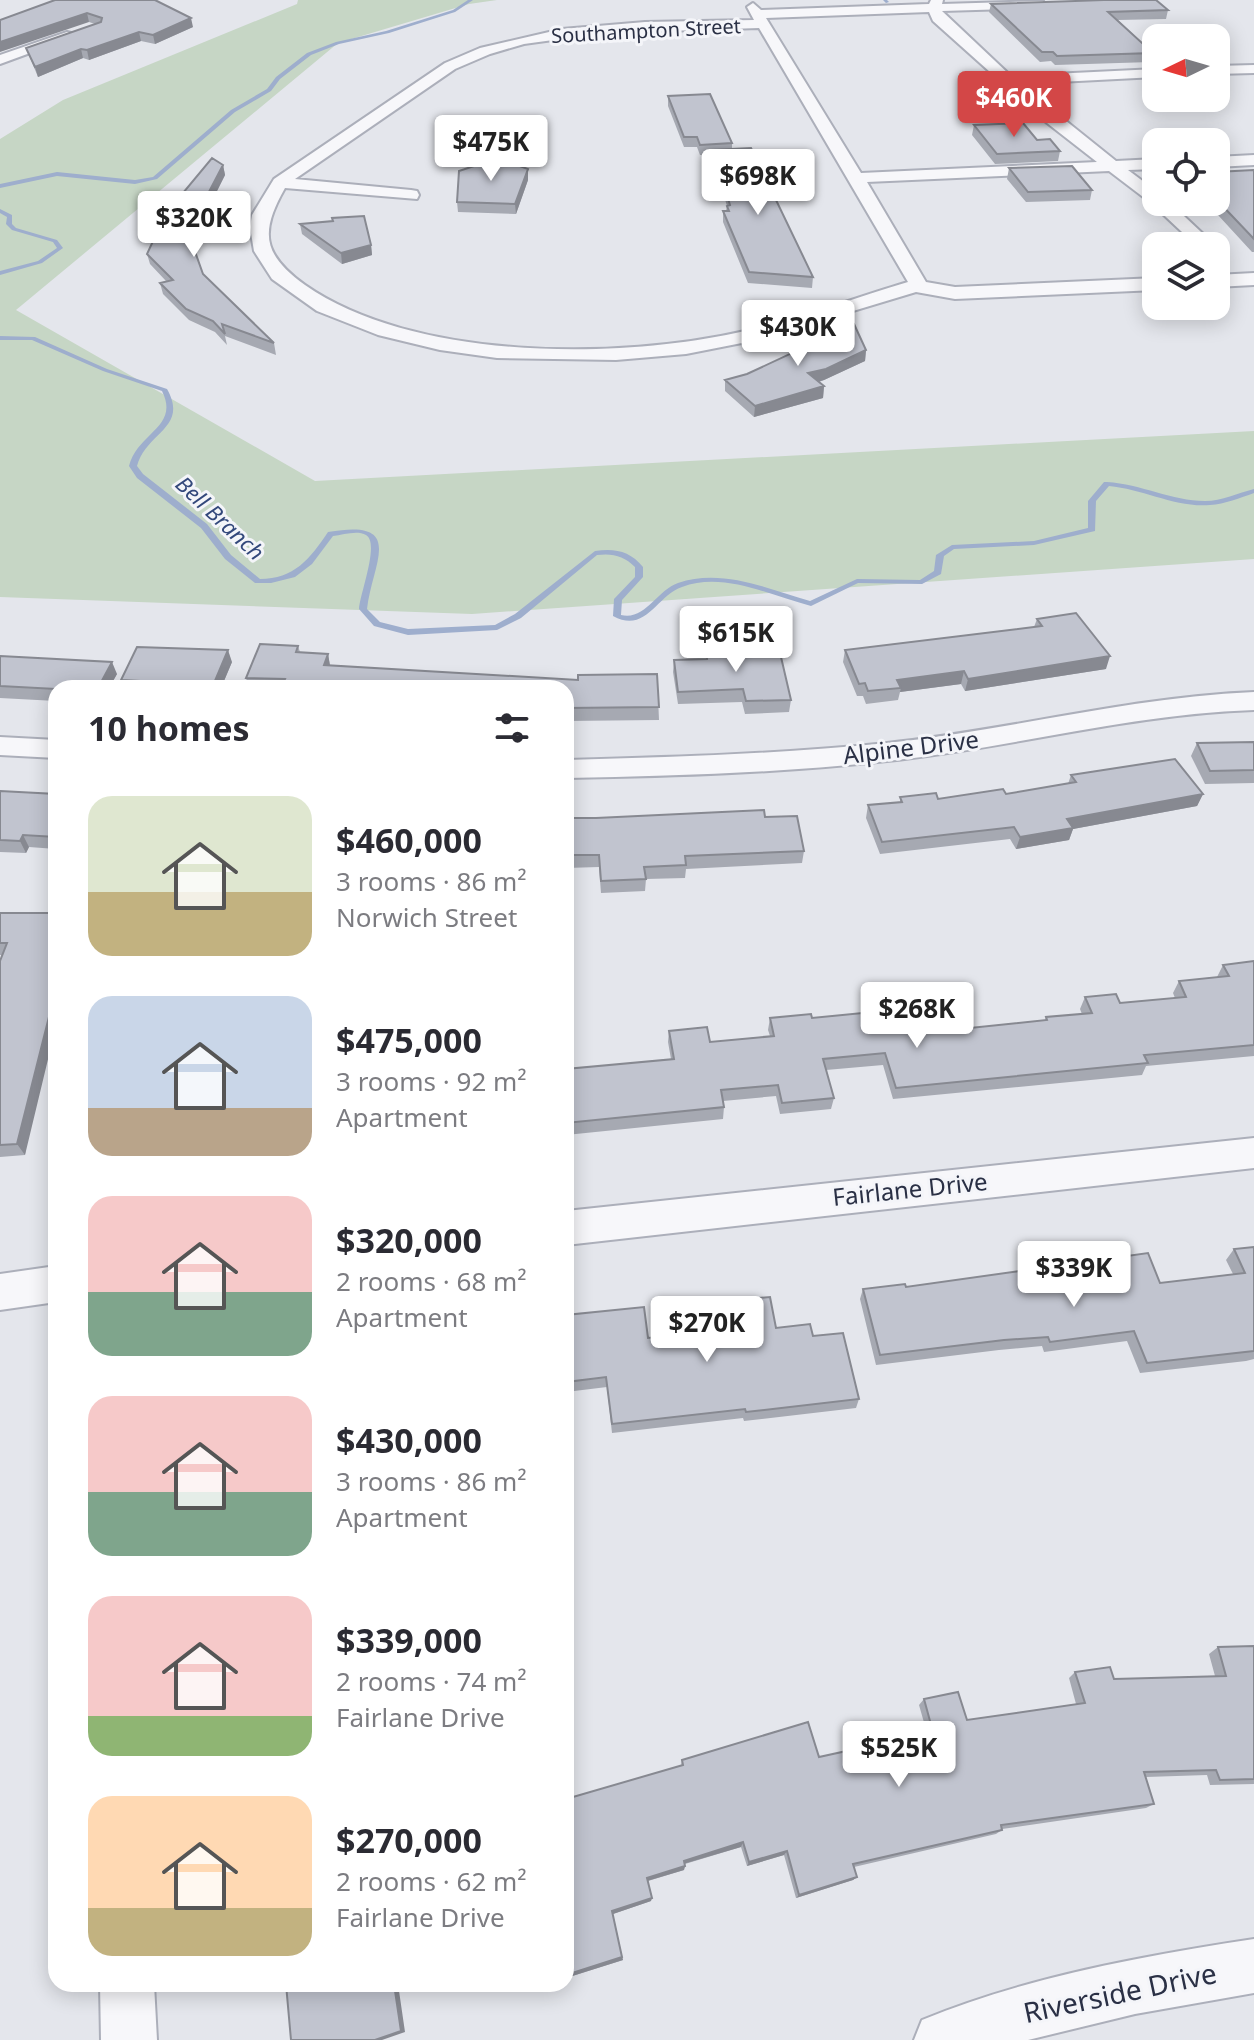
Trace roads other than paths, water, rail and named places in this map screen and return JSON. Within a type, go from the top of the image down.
[{"type":"street","name":"Southampton Street","points":[[1060,3],[935,4],[757,13],[575,32],[481,51],[450,66],[280,183],[265,205],[259,227],[263,251],[279,275],[303,295],[342,316],[385,331],[440,344],[556,355],[686,348],[750,336],[915,286],[955,293],[1142,285]]},
{"type":"street","points":[[935,4],[938,18],[1052,120],[1142,187]]},
{"type":"street","points":[[757,13],[918,280],[915,286]]},
{"type":"street","points":[[0,60],[83,32]]},
{"type":"street","points":[[1230,70],[1254,69]]},
{"type":"street","points":[[1009,80],[1142,74]]},
{"type":"street","points":[[1230,161],[1254,160]]},
{"type":"street","points":[[856,178],[1142,165]]},
{"type":"street","points":[[280,183],[411,195]]},
{"type":"street","points":[[1175,216],[1192,232]]},
{"type":"street","points":[[1230,265],[1247,279]]},
{"type":"street","name":"Alpine Drive","points":[[574,769],[707,766],[873,753],[1056,728],[1195,703],[1254,701]]},
{"type":"street","points":[[0,746],[48,749]]},
{"type":"street","name":"Fairlane Drive","points":[[574,1227],[1254,1153]]},
{"type":"street","points":[[0,1292],[48,1285]]},
{"type":"street","name":"Riverside Drive","points":[[942,2040],[999,2019],[1102,1992],[1254,1966]]},
{"type":"street","points":[[127,1992],[129,2040]]},
{"type":"waterway","name":"Bell Branch","points":[[0,186],[57,174],[135,182],[155,178],[233,111],[269,90],[278,78],[309,54],[454,11],[471,0]]},
{"type":"waterway","name":"Bell Branch","points":[[0,211],[10,216],[9,224],[14,229],[55,241],[60,248],[40,262],[0,273]]},
{"type":"waterway","name":"Bell Branch","points":[[0,338],[33,338],[105,370],[165,390],[171,402],[170,416],[139,450],[133,466],[140,476],[204,526],[228,557],[258,581],[292,575],[317,554],[331,534],[355,531],[369,534],[375,541],[376,553],[363,609],[377,624],[408,632],[497,627],[518,616],[595,553],[619,553],[639,567],[639,577],[618,599],[617,616],[627,619],[643,614],[671,589],[696,581],[746,584],[811,604],[857,581],[922,582],[938,572],[940,555],[952,547],[1034,543],[1092,529],[1092,501],[1107,484],[1205,503],[1254,491]]}]
